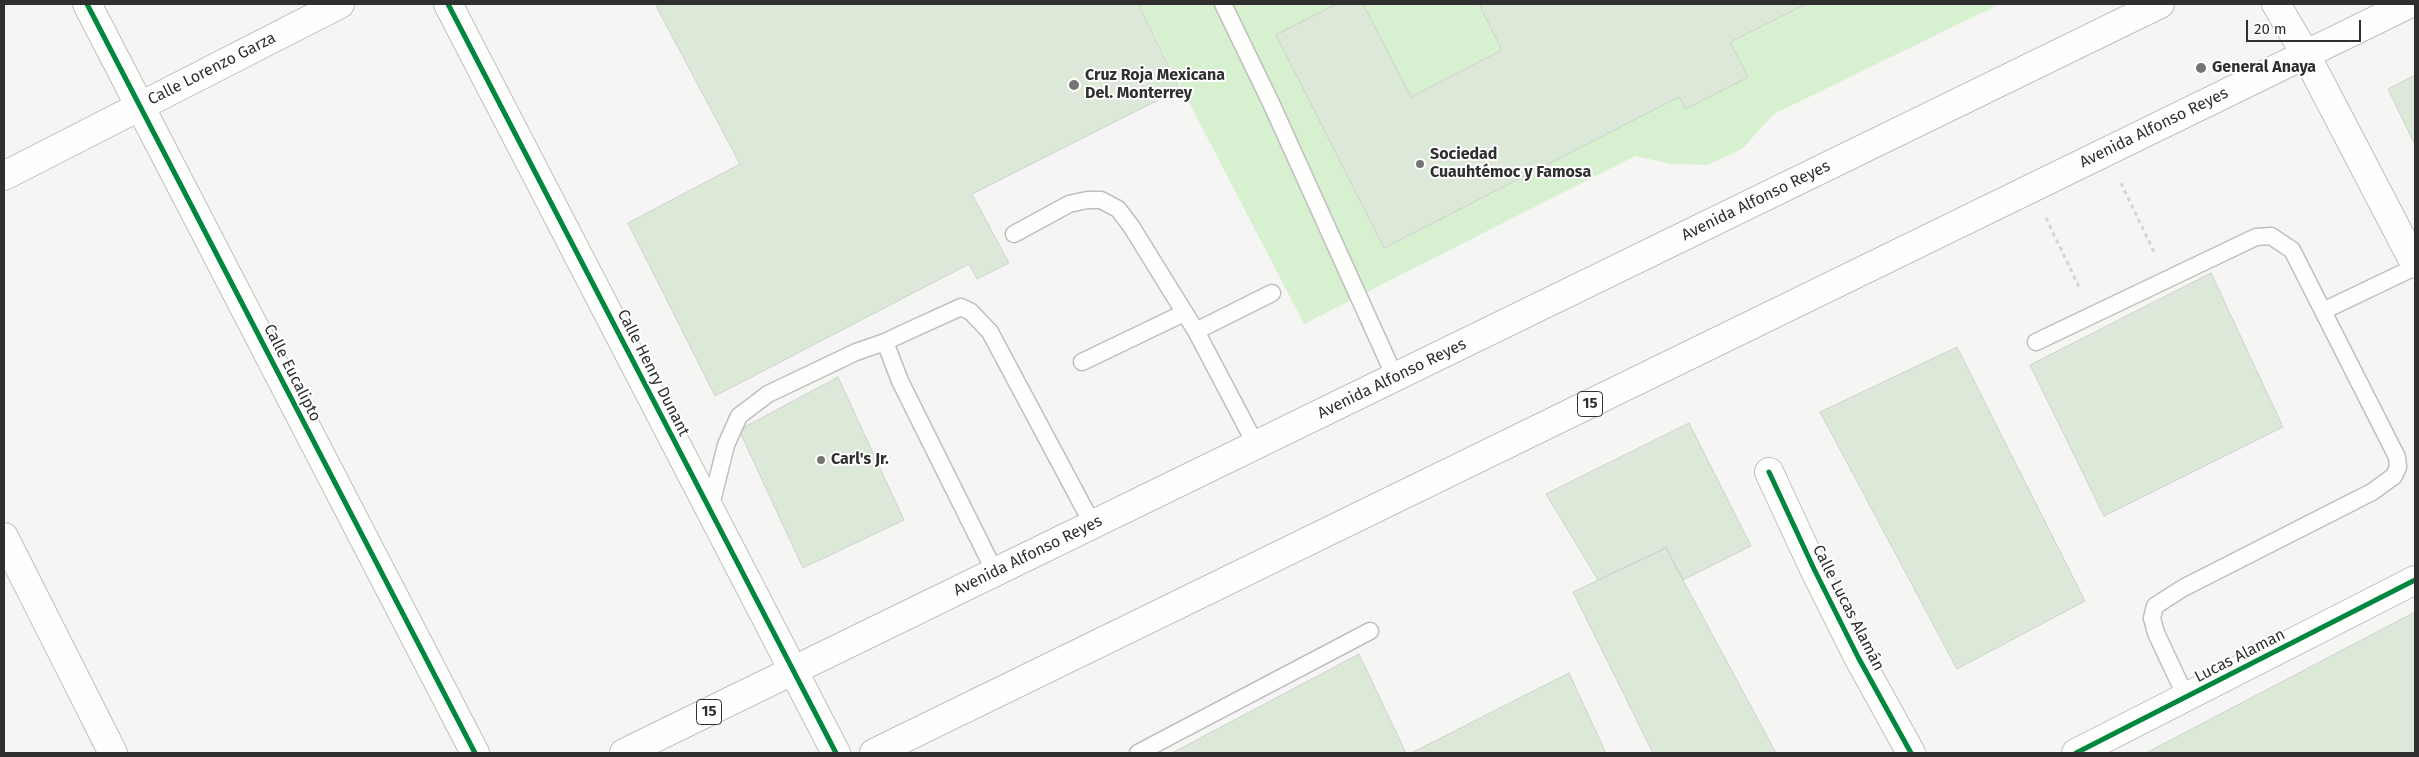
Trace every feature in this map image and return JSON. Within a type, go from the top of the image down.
[{"type":"main road","name":"Calle Eucalipto","points":[[87,4],[475,753]]},
{"type":"main road","name":"Calle Lorenzo Garza","points":[[4,176],[340,4]]},
{"type":"main road","name":"Calle Henry Dunant","points":[[448,4],[836,753]]},
{"type":"main road","points":[[2126,21],[2152,4]]},
{"type":"main road","name":"Avenida Alfonso Reyes","points":[[624,753],[2160,4]]},
{"type":"main road","points":[[2276,4],[2306,55],[2415,266]]},
{"type":"main road","name":"Avenida Alfonso Reyes","points":[[874,753],[2409,4]]},
{"type":"main road","name":"Calle Lucas Alamán","points":[[1769,472],[1836,613],[1911,753]]},
{"type":"main road","points":[[4,536],[113,753]]},
{"type":"main road","name":"Lucas Alaman","points":[[2076,753],[2415,580]]},
{"type":"lane","points":[[1223,4],[1271,103],[1395,377]]},
{"type":"lane","points":[[1014,234],[1069,204],[1087,200],[1101,200],[1118,210],[1131,226],[1196,331],[1256,445]]},
{"type":"lane","points":[[2036,342],[2256,237],[2271,236],[2292,250],[2397,457],[2398,467],[2394,476],[2372,492],[2183,588],[2156,606],[2152,618],[2156,632],[2186,697]]},
{"type":"lane","points":[[2323,311],[2415,266]]},
{"type":"lane","points":[[1196,331],[1272,293]]},
{"type":"lane","points":[[710,509],[726,445],[739,416],[768,394],[856,352],[885,342],[961,307],[971,312],[990,332],[1093,525]]},
{"type":"lane","points":[[1082,362],[1184,313]]},
{"type":"lane","points":[[885,342],[900,380],[995,572]]},
{"type":"lane","points":[[1138,753],[1370,631]]},
{"type":"path","points":[[2106,151],[2167,279]]},
{"type":"path","points":[[2032,188],[2092,314]]},
{"type":"green space","name":"Sociedad Cuauhtémoc y Famosa","points":[[1138,4],[2000,4],[1774,114],[1742,149],[1708,165],[1672,164],[1635,156],[1304,324]]},
{"type":"building","points":[[655,4],[1138,4],[1180,89],[972,194],[1009,263],[977,279],[969,264],[715,396],[628,223],[740,164]]},
{"type":"building","name":"Sociedad Cuauhtémoc y Famosa","points":[[1336,4],[1363,4],[1411,97],[1502,50],[1479,4],[1806,4],[1730,42],[1748,77],[1686,109],[1679,97],[1384,248],[1276,35]]},
{"type":"building","points":[[2415,75],[2415,145],[2388,89]]},
{"type":"building","points":[[2211,273],[2283,427],[2104,516],[2030,365]]},
{"type":"building","points":[[1957,347],[2085,601],[1957,669],[1820,412]]},
{"type":"building","points":[[838,377],[904,520],[803,568],[739,430]]},
{"type":"building","points":[[1689,423],[1751,546],[1683,580],[1666,548],[1598,580],[1546,494]]},
{"type":"building","points":[[1666,548],[1776,753],[1653,753],[1573,592]]},
{"type":"building","points":[[2415,612],[2415,753],[2146,753]]},
{"type":"building","points":[[1359,654],[1406,753],[1172,753]]},
{"type":"building","points":[[1569,673],[1606,753],[1411,753]]},
{"type":"cycle path","points":[[87,4],[475,753]]},
{"type":"cycle path","points":[[448,4],[836,753]]},
{"type":"cycle path","points":[[1769,472],[1814,569],[1858,657],[1911,753]]},
{"type":"cycle path","points":[[2076,753],[2415,580]]},
{"type":"place","name":"General Anaya","points":[[2201,68]]},
{"type":"place","name":"Cruz Roja Mexicana Del. Monterrey","points":[[1074,85]]},
{"type":"place","name":"Sociedad Cuauhtémoc y Famosa","points":[[1420,164]]},
{"type":"place","name":"Carl's Jr.","points":[[821,460]]}]
